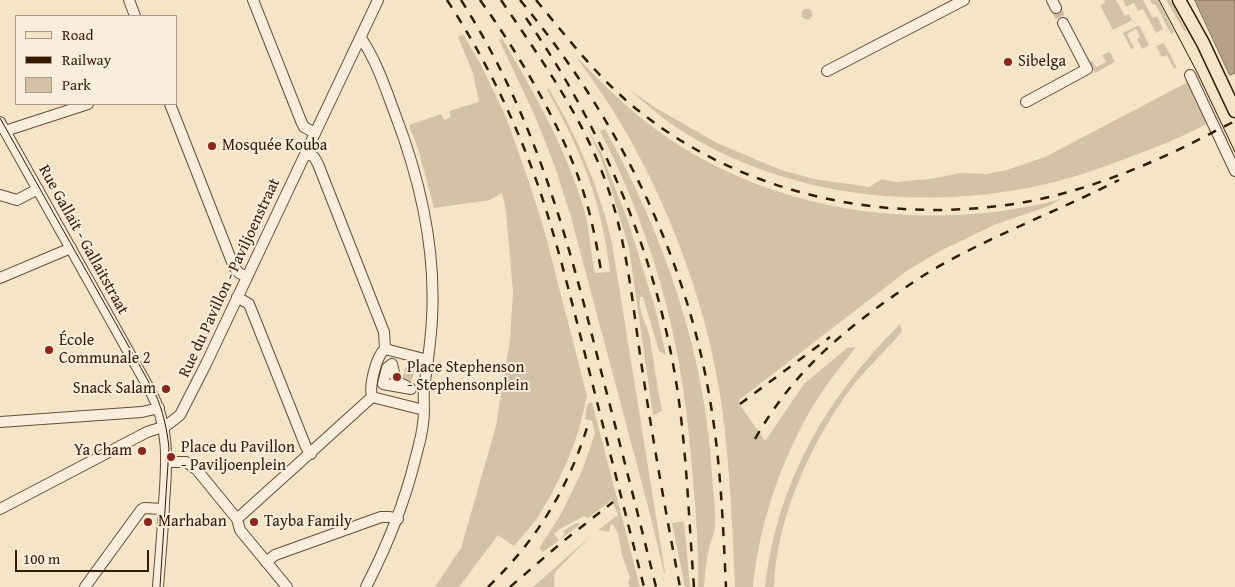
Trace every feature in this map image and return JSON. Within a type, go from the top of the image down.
[{"type":"main road","points":[[1179,0],[1203,44],[1235,111]]},
{"type":"street","points":[[129,0],[135,15]]},
{"type":"street","points":[[253,0],[304,127],[315,133]]},
{"type":"street","name":"Rue du Pavillon - Paviljoenstraat","points":[[164,427],[182,411],[378,0]]},
{"type":"street","points":[[827,71],[964,0]]},
{"type":"street","points":[[1026,102],[1086,69],[1063,23]]},
{"type":"street","points":[[361,38],[373,57],[405,139],[415,171],[424,207],[433,279],[432,316],[424,390],[423,424],[417,452],[398,519],[366,587]]},
{"type":"street","points":[[1190,75],[1235,171]]},
{"type":"street","points":[[2,127],[84,105]]},
{"type":"street","points":[[170,105],[234,267],[239,273],[247,277]]},
{"type":"street","name":"Rue Gallait - Gallaitstraat","points":[[2,127],[150,390],[159,408],[164,427]]},
{"type":"street","points":[[306,153],[314,156],[318,164],[384,332],[385,349]]},
{"type":"street","points":[[0,195],[17,200],[38,189]]},
{"type":"street","points":[[0,278],[71,248]]},
{"type":"street","points":[[237,297],[250,304],[306,447],[311,454]]},
{"type":"street","points":[[385,349],[428,360]]},
{"type":"street","points":[[372,397],[370,391],[379,354],[385,349]]},
{"type":"street","points":[[386,368],[383,384],[395,384],[400,366]]},
{"type":"street","points":[[372,397],[424,410]]},
{"type":"street","points":[[237,519],[372,397]]},
{"type":"street","points":[[0,422],[142,412],[159,408]]},
{"type":"street","points":[[0,509],[147,432],[164,427],[166,462],[158,587]]},
{"type":"street","points":[[166,462],[186,462],[192,465],[237,519],[240,530],[287,587]]},
{"type":"street","points":[[86,587],[141,510],[144,508],[164,509]]},
{"type":"street","points":[[266,562],[275,555],[381,517],[398,519]]},
{"type":"green space","points":[[1104,0],[1116,0],[1125,16],[1129,14],[1132,20],[1113,30],[1100,5],[1105,3]]},
{"type":"green space","points":[[1123,0],[1143,0],[1153,18],[1157,16],[1163,29],[1156,33],[1143,9],[1138,11],[1134,3],[1126,7]]},
{"type":"green space","points":[[1150,0],[1158,0],[1174,32],[1171,34],[1156,5],[1152,4]]},
{"type":"green space","points":[[1166,0],[1170,0],[1186,30],[1184,31]]},
{"type":"green space","points":[[807,8],[813,14],[807,20],[801,14]]},
{"type":"green space","points":[[1139,25],[1149,45],[1142,49],[1137,39],[1140,37],[1136,29],[1127,34],[1134,48],[1131,49],[1123,33]]},
{"type":"green space","points":[[463,34],[481,65],[506,117],[528,179],[544,229],[587,396],[579,430],[567,462],[537,519],[514,546],[498,535],[459,587],[435,587],[461,548],[496,426],[510,340],[513,292],[506,211],[502,193],[490,200],[434,208],[419,152],[409,125],[441,114],[444,120],[451,117],[449,111],[479,102],[473,73],[458,37]]},
{"type":"green space","points":[[502,38],[559,143],[577,186],[586,217],[595,273],[610,272],[602,222],[580,155],[547,90],[549,89],[578,144],[601,202],[612,243],[664,573],[571,217],[555,167],[535,116],[499,40]]},
{"type":"green space","points":[[1164,43],[1177,68],[1174,69],[1167,55],[1162,57],[1156,46]]},
{"type":"green space","points":[[1110,52],[1115,62],[1095,73],[1090,62],[1092,60],[1096,67],[1106,62],[1102,55]]},
{"type":"green space","points":[[575,55],[618,98],[665,136],[709,163],[756,184],[805,199],[856,210],[908,215],[960,215],[1011,210],[1061,199],[1049,206],[994,225],[940,251],[908,270],[739,400],[740,405],[765,441],[804,384],[847,348],[856,347],[828,383],[814,405],[788,454],[769,507],[756,561],[753,587],[735,587],[729,471],[721,401],[706,328],[683,254],[669,218],[636,149],[612,109]]},
{"type":"green space","points":[[1188,82],[1209,123],[1199,128],[1125,159],[1063,180],[995,193],[947,197],[900,197],[852,192],[805,183],[760,169],[716,150],[674,126],[627,88],[656,108],[717,143],[781,170],[814,179],[869,187],[882,179],[895,182],[929,179],[962,173],[986,174],[1007,170],[1045,157]]},
{"type":"green space","points":[[587,128],[601,152],[628,221],[656,311],[666,355],[659,351],[643,297],[640,297],[641,313],[650,338],[662,411],[653,415],[629,248],[600,156]]},
{"type":"green space","points":[[605,129],[646,211],[663,253],[691,340],[701,384],[708,429],[715,518],[704,587],[698,587],[697,534],[689,437],[686,407],[673,334],[658,274],[638,215],[600,131]]},
{"type":"green space","points":[[900,324],[902,332],[855,383],[840,404],[811,453],[789,506],[776,561],[774,587],[765,587],[771,549],[781,512],[793,477],[809,444],[849,382],[873,352]]},
{"type":"green space","points":[[405,367],[415,370],[411,383],[402,381]]},
{"type":"green space","points":[[592,402],[640,587],[630,587],[628,583],[630,577],[623,558],[617,531],[611,523],[609,532],[598,530],[618,515],[612,500],[588,518],[584,516],[560,529],[554,534],[559,540],[565,534],[563,531],[576,523],[581,524],[543,552],[539,548],[560,516],[582,471],[595,433],[592,421],[585,419],[587,404]]},
{"type":"green space","points":[[684,521],[690,587],[685,587],[672,523]]},
{"type":"green space","points":[[591,536],[556,571],[554,587],[533,587]]},
{"type":"shaded area","points":[[1195,0],[1235,0],[1235,73],[1230,75]]},
{"type":"tunnel","points":[[1056,8],[1063,23]]},
{"type":"tram line","points":[[1159,0],[1197,72],[1235,152]]},
{"type":"tram line","points":[[0,118],[155,393],[160,407],[166,427],[169,448],[160,587]]},
{"type":"railway","points":[[447,0],[475,46],[500,94],[512,119],[541,194],[566,282],[644,587]]},
{"type":"railway","points":[[461,0],[487,44],[529,132],[561,223],[588,318],[656,587]]},
{"type":"railway","points":[[480,0],[536,86],[560,133],[583,190],[595,236],[601,271]]},
{"type":"railway","points":[[501,0],[543,62],[569,105],[592,149],[610,196],[628,269],[642,368],[680,587]]},
{"type":"railway","points":[[520,0],[555,45],[617,140],[643,190],[666,242],[685,295],[700,350],[711,406],[721,496],[726,587]]},
{"type":"railway","points":[[536,0],[587,61],[614,89],[644,115],[686,144],[731,167],[779,186],[828,199],[879,207],[930,210],[981,208],[1031,201],[1095,184],[1158,159],[1198,140]]},
{"type":"railway","points":[[526,18],[580,105],[603,151],[624,197],[642,245],[657,294],[669,343],[678,394],[686,466],[694,587]]},
{"type":"railway","points":[[1192,143],[1235,121]]},
{"type":"railway","points":[[755,439],[780,400],[809,366],[859,321],[892,297],[956,257],[1119,180]]},
{"type":"railway","points":[[740,404],[830,337]]},
{"type":"railway","points":[[488,587],[522,550],[550,511],[572,468],[589,421]]},
{"type":"railway","points":[[510,587],[613,502]]},
{"type":"place","name":"Sibelga","points":[[1008,62]]},
{"type":"place","name":"Mosquée Kouba","points":[[212,146]]},
{"type":"place","name":"École Communale 2","points":[[49,350]]},
{"type":"place","name":"Place Stephenson - Stephensonplein","points":[[397,377]]},
{"type":"place","name":"Snack Salam","points":[[166,389]]},
{"type":"place","name":"Ya Cham","points":[[142,451]]},
{"type":"place","name":"Place du Pavillon - Paviljoenplein","points":[[171,457]]},
{"type":"place","name":"Marhaban","points":[[148,522]]},
{"type":"place","name":"Tayba Family","points":[[254,522]]}]
